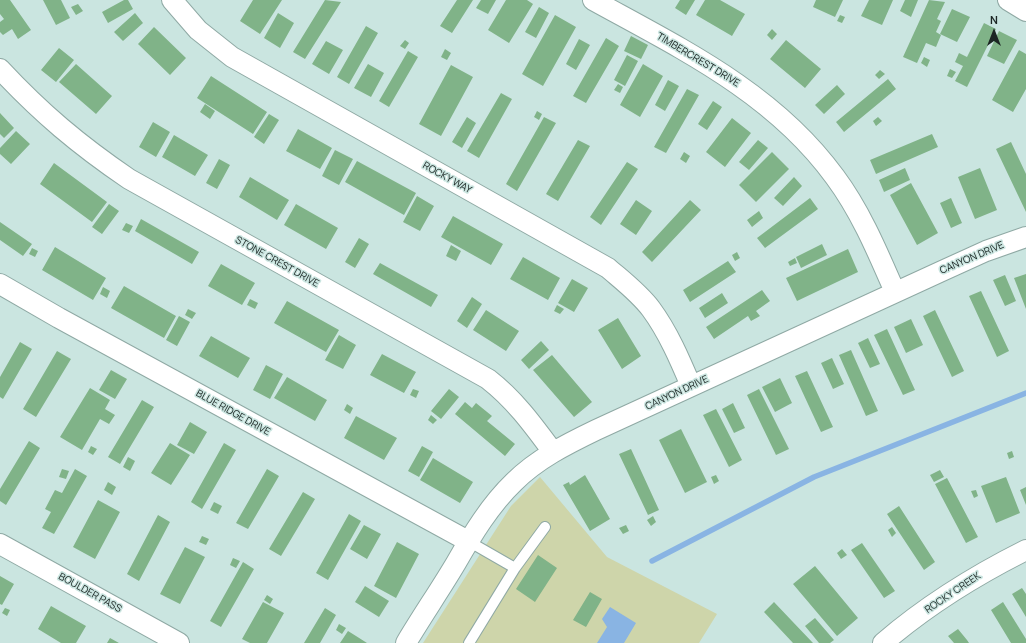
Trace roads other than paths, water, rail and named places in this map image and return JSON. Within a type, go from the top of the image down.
[{"type":"street","name":"ROCKY WAY","points":[[172,0],[198,30],[232,57],[608,268],[631,287],[651,309],[670,340],[691,386]]},
{"type":"street","name":"TIMBERCREST DRIVE","points":[[593,0],[702,60],[742,86],[778,114],[810,147],[839,183],[858,214],[896,292]]},
{"type":"street","points":[[1008,0],[1026,11]]},
{"type":"street","name":"STONE CREST DRIVE","points":[[0,69],[57,127],[90,153],[128,179],[488,379],[522,410],[553,452]]},
{"type":"street","name":"CANYON DRIVE","points":[[406,643],[468,541],[513,482],[532,466],[553,452],[583,436],[986,251],[1026,237]]},
{"type":"street","name":"BLUE RIDGE DRIVE","points":[[0,284],[66,322],[468,541]]},
{"type":"street","name":"BOULDER PASS","points":[[0,544],[179,643]]},
{"type":"street","name":"ROCKY CREEK","points":[[883,643],[945,597],[998,564],[1026,550]]},
{"type":"lane","points":[[469,643],[515,568],[545,527]]},
{"type":"lane","points":[[468,541],[515,568]]},
{"type":"water","points":[[610,607],[636,623],[624,643],[597,643],[607,627],[602,619]]},
{"type":"waterway","points":[[652,561],[814,477],[1026,393]]}]
